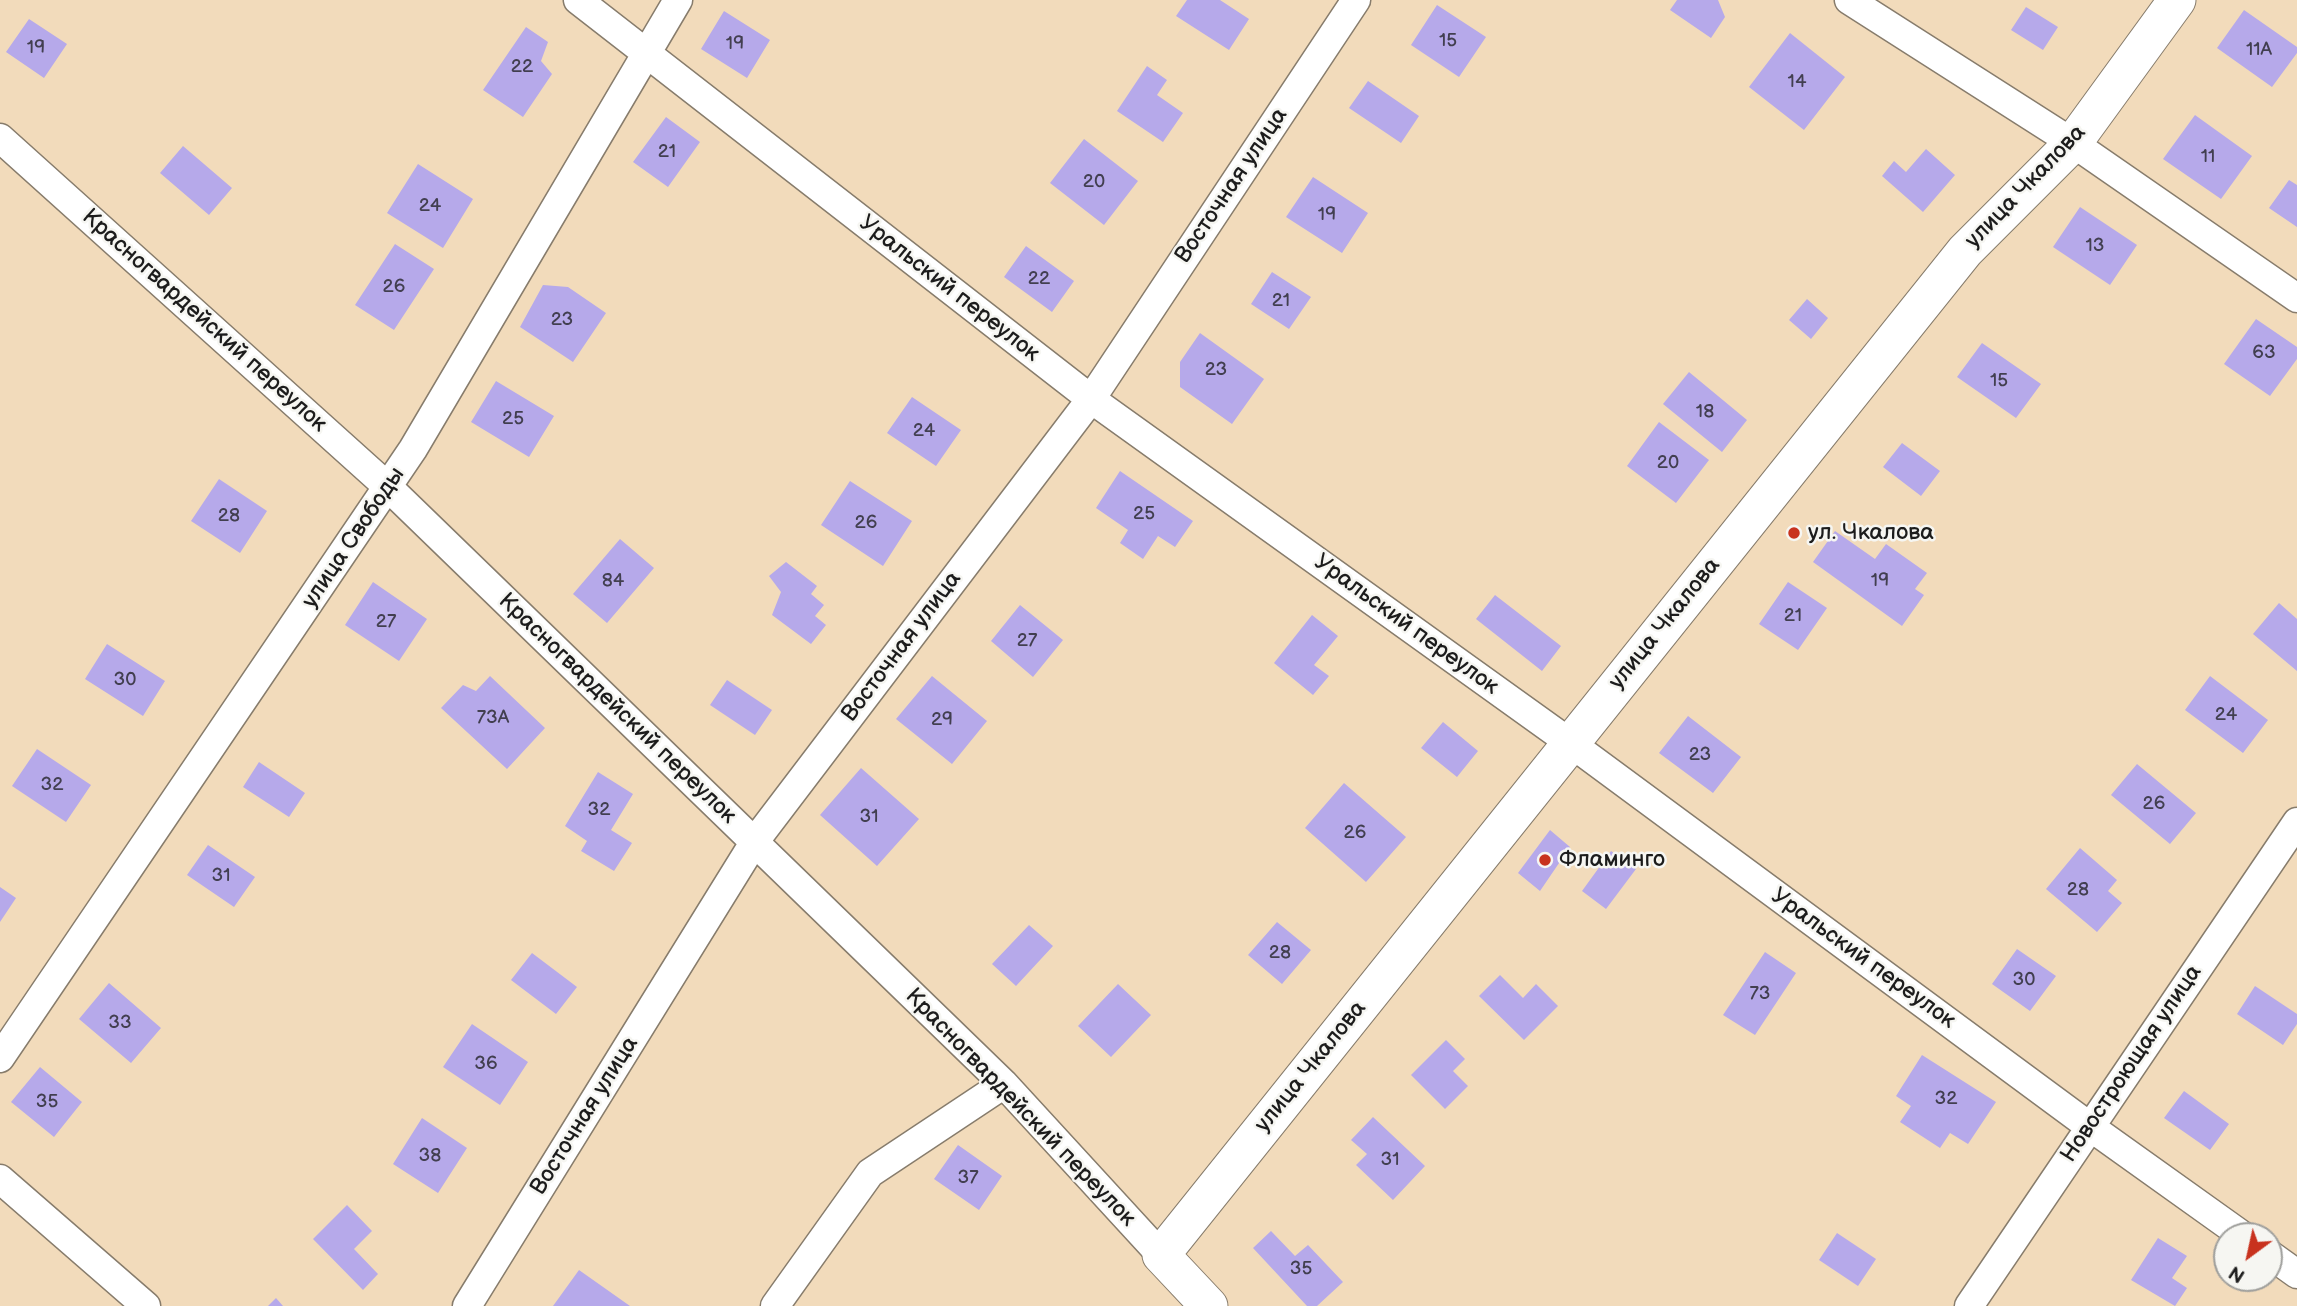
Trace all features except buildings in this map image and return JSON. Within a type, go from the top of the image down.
[{"type":"street","name":"Уральский переулок","points":[[578,0],[1091,399],[1569,742],[2089,1126],[2224,1222]]},
{"type":"street","name":"улица Свободы","points":[[0,1058],[413,449],[678,0]]},
{"type":"street","name":"Восточная улица","points":[[467,1306],[755,841],[1091,399],[1356,0]]},
{"type":"street","points":[[1849,0],[2073,143],[2297,298]]},
{"type":"street","name":"улица Чкалова","points":[[1161,1255],[1569,742],[1965,251],[2073,143],[2176,0]]},
{"type":"street","name":"Красногвардейский переулок","points":[[0,138],[388,487],[755,841],[1004,1084],[1209,1306]]},
{"type":"street","name":"Новостроющая улица","points":[[1969,1306],[2297,822]]},
{"type":"street","points":[[775,1306],[870,1173],[1004,1084]]},
{"type":"street","points":[[0,1179],[146,1306]]},
{"type":"place","name":"ул. Чкалова","points":[[1794,533]]},
{"type":"place","name":"Фламинго","points":[[1545,860]]}]
